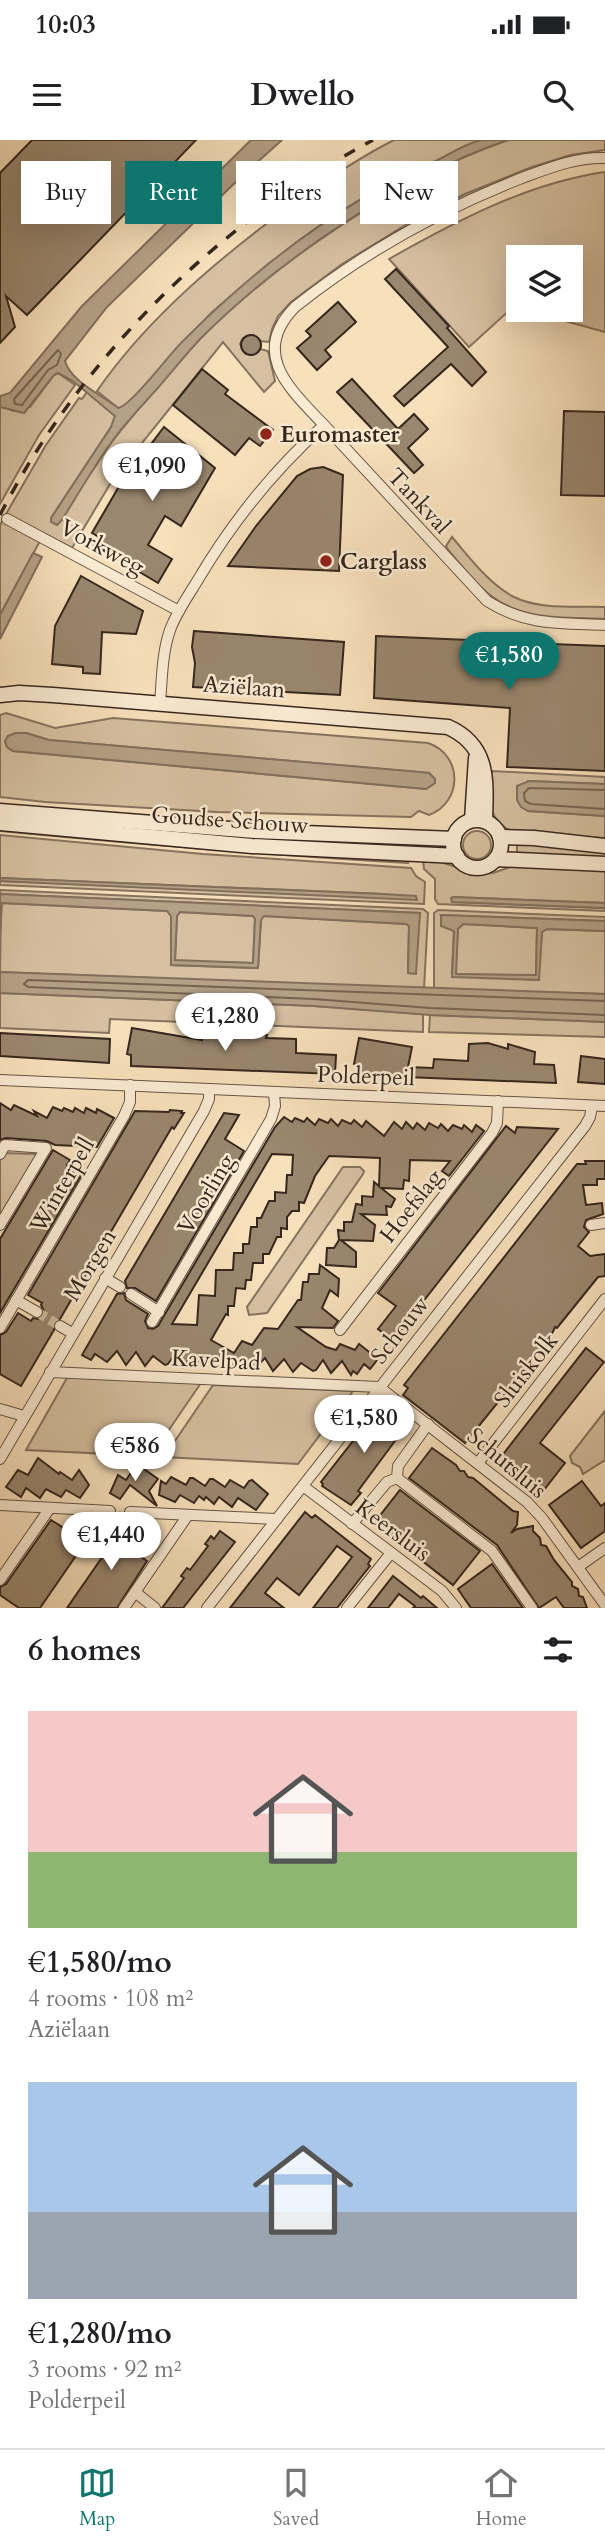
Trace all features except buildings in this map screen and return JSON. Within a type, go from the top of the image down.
[{"type":"main road","name":"Aziëlaan","points":[[0,695],[19,693],[448,727],[470,740],[486,775],[478,821]]},
{"type":"main road","name":"Goudse Schouw","points":[[0,811],[256,831],[454,839]]},
{"type":"main road","points":[[478,821],[493,825],[500,837],[501,848],[496,859],[487,866],[476,868],[465,864],[457,856],[454,839],[461,825],[478,821]]},
{"type":"main road","name":"Goudse Schouw","points":[[0,823],[252,846],[457,856]]},
{"type":"main road","points":[[500,837],[605,846]]},
{"type":"main road","points":[[496,859],[605,864]]},
{"type":"street","name":"Tankval","points":[[605,158],[590,158],[556,166],[467,201],[387,243],[295,307],[284,320],[275,346],[276,361],[287,384],[488,601],[522,619],[605,625]]},
{"type":"street","points":[[160,704],[164,656],[170,630],[179,611],[206,566],[254,498],[324,425]]},
{"type":"street","name":"Vorkweg","points":[[7,519],[179,611]]},
{"type":"street","name":"Polderpeil","points":[[0,1080],[605,1106]]},
{"type":"street","name":"Winterpell","points":[[0,1328],[124,1116],[130,1102],[130,1086]]},
{"type":"street","name":"Morgen","points":[[0,1459],[204,1111],[209,1100],[209,1089]]},
{"type":"street","name":"Voorling","points":[[152,1322],[271,1119],[275,1106],[274,1091]]},
{"type":"street","name":"Hoefslag","points":[[340,1330],[492,1133],[497,1123],[498,1101]]},
{"type":"street","name":"Schouw","points":[[207,1608],[585,1126],[592,1106]]},
{"type":"street","points":[[0,1154],[5,1144],[46,1148],[0,1225]]},
{"type":"street","points":[[591,1225],[605,1223]]},
{"type":"street","points":[[105,1278],[120,1287]]},
{"type":"street","points":[[131,1294],[159,1312]]},
{"type":"street","name":"Sluiskolk","points":[[478,1463],[605,1299]]},
{"type":"street","points":[[16,1300],[37,1312]]},
{"type":"street","points":[[60,1326],[72,1333]]},
{"type":"street","name":"Kavelpad","points":[[50,1372],[379,1387]]},
{"type":"street","name":"Schutsluis","points":[[379,1387],[535,1510],[605,1605]]},
{"type":"street","points":[[0,1409],[24,1416]]},
{"type":"street","points":[[397,1478],[398,1466],[428,1424]]},
{"type":"street","points":[[352,1524],[387,1482],[397,1478]]},
{"type":"street","points":[[397,1478],[492,1551],[533,1608]]},
{"type":"street","name":"Keersluis","points":[[303,1486],[442,1591],[456,1608]]},
{"type":"street","points":[[0,1505],[110,1511]]},
{"type":"street","points":[[0,1580],[50,1508]]},
{"type":"street","points":[[130,1512],[277,1519]]},
{"type":"street","points":[[124,1608],[188,1514]]},
{"type":"street","points":[[578,1567],[605,1548]]},
{"type":"street","points":[[347,1608],[391,1553]]},
{"type":"street","points":[[135,1592],[155,1608]]},
{"type":"shaded area","points":[[394,140],[481,140],[436,161],[360,161],[360,200],[346,209],[346,168]]},
{"type":"shaded area","points":[[508,140],[605,140],[605,150],[571,155],[532,167],[458,198],[457,161]]},
{"type":"shaded area","points":[[605,172],[605,332],[569,322],[583,322],[583,245],[506,245],[506,313],[469,347],[389,259],[493,205],[576,177]]},
{"type":"shaded area","points":[[360,214],[360,224],[407,224],[342,264],[291,302],[278,316],[269,342],[260,341],[253,335],[243,338],[240,344],[245,353],[251,355],[260,349],[268,351],[275,381],[264,392],[223,342],[113,479],[72,548],[6,514],[46,445],[79,398],[82,399],[87,392],[115,416],[111,427],[51,518],[83,483],[145,401],[201,338],[268,279]]},
{"type":"shaded area","points":[[266,224],[323,224],[268,264],[211,313],[126,406],[118,408],[97,391],[139,338],[213,266]]},
{"type":"shaded area","points":[[58,373],[75,385],[39,435],[0,504],[0,407],[13,411],[30,407]]},
{"type":"shaded area","points":[[2,521],[40,541],[0,615],[0,526]]},
{"type":"shaded area","points":[[452,537],[488,578],[514,597],[547,606],[605,607],[605,619],[545,616],[503,603],[479,585],[449,551],[446,546]]},
{"type":"shaded area","points":[[6,713],[55,728],[113,718],[428,743],[448,757],[453,768],[453,790],[440,809],[429,815],[419,811],[411,817],[217,812],[0,797],[0,715]],"holes":[[[26,733],[49,740],[429,773],[435,783],[426,789],[13,751],[7,747],[5,741],[8,736]]]},
{"type":"shaded area","points":[[492,771],[605,777],[605,784],[528,781],[528,811],[605,816],[605,838],[516,833],[506,828],[494,816],[492,808]]},
{"type":"shaded area","points":[[0,828],[408,859],[408,863],[102,840],[0,831]]},
{"type":"shaded area","points":[[477,831],[487,835],[491,845],[487,855],[477,859],[467,855],[463,845],[467,835]]},
{"type":"shaded area","points":[[0,835],[203,854],[411,868],[416,876],[425,882],[424,904],[0,885],[0,881],[417,899],[383,894],[0,878]]},
{"type":"shaded area","points":[[517,841],[605,851],[605,860],[517,856]]},
{"type":"shaded area","points":[[423,860],[435,860],[476,874],[493,873],[516,865],[605,868],[605,903],[453,897],[453,902],[605,908],[605,911],[438,904],[435,899],[435,879],[424,869]]},
{"type":"shaded area","points":[[0,890],[423,909],[428,913],[424,989],[0,972],[1,903],[167,911],[171,916],[171,965],[258,968],[261,920],[264,916],[406,924],[409,925],[408,973],[420,913],[0,894]]},
{"type":"shaded area","points":[[438,910],[605,917],[605,921],[441,915],[454,930],[452,974],[538,980],[542,932],[547,929],[605,931],[605,994],[434,989],[434,913]]},
{"type":"shaded area","points":[[180,912],[253,916],[253,963],[175,961],[177,916]]},
{"type":"shaded area","points":[[463,924],[537,928],[536,976],[455,974],[458,929]]},
{"type":"shaded area","points":[[0,993],[314,1006],[423,1014],[423,1032],[110,1019],[109,1033],[0,1028]]},
{"type":"shaded area","points":[[430,1015],[605,1022],[605,1037],[429,1032]]},
{"type":"shaded area","points":[[3,1153],[37,1154],[0,1217],[0,1159]]},
{"type":"shaded area","points":[[343,1167],[360,1167],[364,1171],[267,1313],[249,1315],[247,1307]]},
{"type":"shaded area","points":[[68,1376],[201,1383],[151,1456],[26,1450]]},
{"type":"shaded area","points":[[213,1385],[353,1391],[298,1464],[164,1457]]},
{"type":"shaded area","points":[[605,1411],[605,1460],[583,1474],[580,1467],[572,1463],[570,1456]]},
{"type":"water","points":[[251,140],[282,140],[259,161],[236,161],[236,182],[222,195],[222,168]]},
{"type":"water","points":[[482,140],[508,140],[457,161],[435,161]]},
{"type":"water","points":[[360,200],[360,213],[346,222],[346,209]]},
{"type":"water","points":[[165,224],[192,224],[107,307],[65,361],[68,369],[80,382],[118,408],[141,389],[212,313],[270,263],[322,224],[343,224],[267,279],[195,344],[116,436],[57,525],[51,522],[51,518],[111,427],[115,416],[73,381],[58,373],[24,413],[0,407],[0,396],[10,393],[82,306]]},
{"type":"water","points":[[33,553],[42,557],[0,639],[0,615]]},
{"type":"water","points":[[16,733],[49,740],[429,773],[435,783],[426,789],[13,751],[7,747],[5,741],[8,736]]},
{"type":"water","points":[[529,781],[605,784],[605,816],[528,811],[521,807],[517,800],[517,786]]},
{"type":"water","points":[[0,878],[383,894],[416,896],[417,900],[0,881]]},
{"type":"water","points":[[0,894],[420,913],[416,974],[408,973],[409,926],[406,924],[264,916],[261,920],[258,968],[171,965],[171,916],[167,911],[2,903],[0,934]],"holes":[[[180,912],[253,916],[253,963],[175,960],[177,916]]]},
{"type":"water","points":[[453,897],[605,903],[605,908],[452,902]]},
{"type":"water","points":[[441,915],[605,921],[605,931],[547,929],[542,932],[539,980],[452,977],[454,931],[441,926]],"holes":[[[463,924],[537,928],[536,975],[456,974],[458,929]]]},
{"type":"water","points":[[0,972],[605,994],[605,1022],[0,993]]},
{"type":"tunnel","points":[[37,1312],[60,1326]]},
{"type":"railway","points":[[0,515],[33,457],[71,402],[112,349],[158,300],[208,254],[260,212],[373,140]]},
{"type":"place","name":"Euromaster","points":[[266,434]]},
{"type":"place","name":"Carglass","points":[[326,561]]}]
